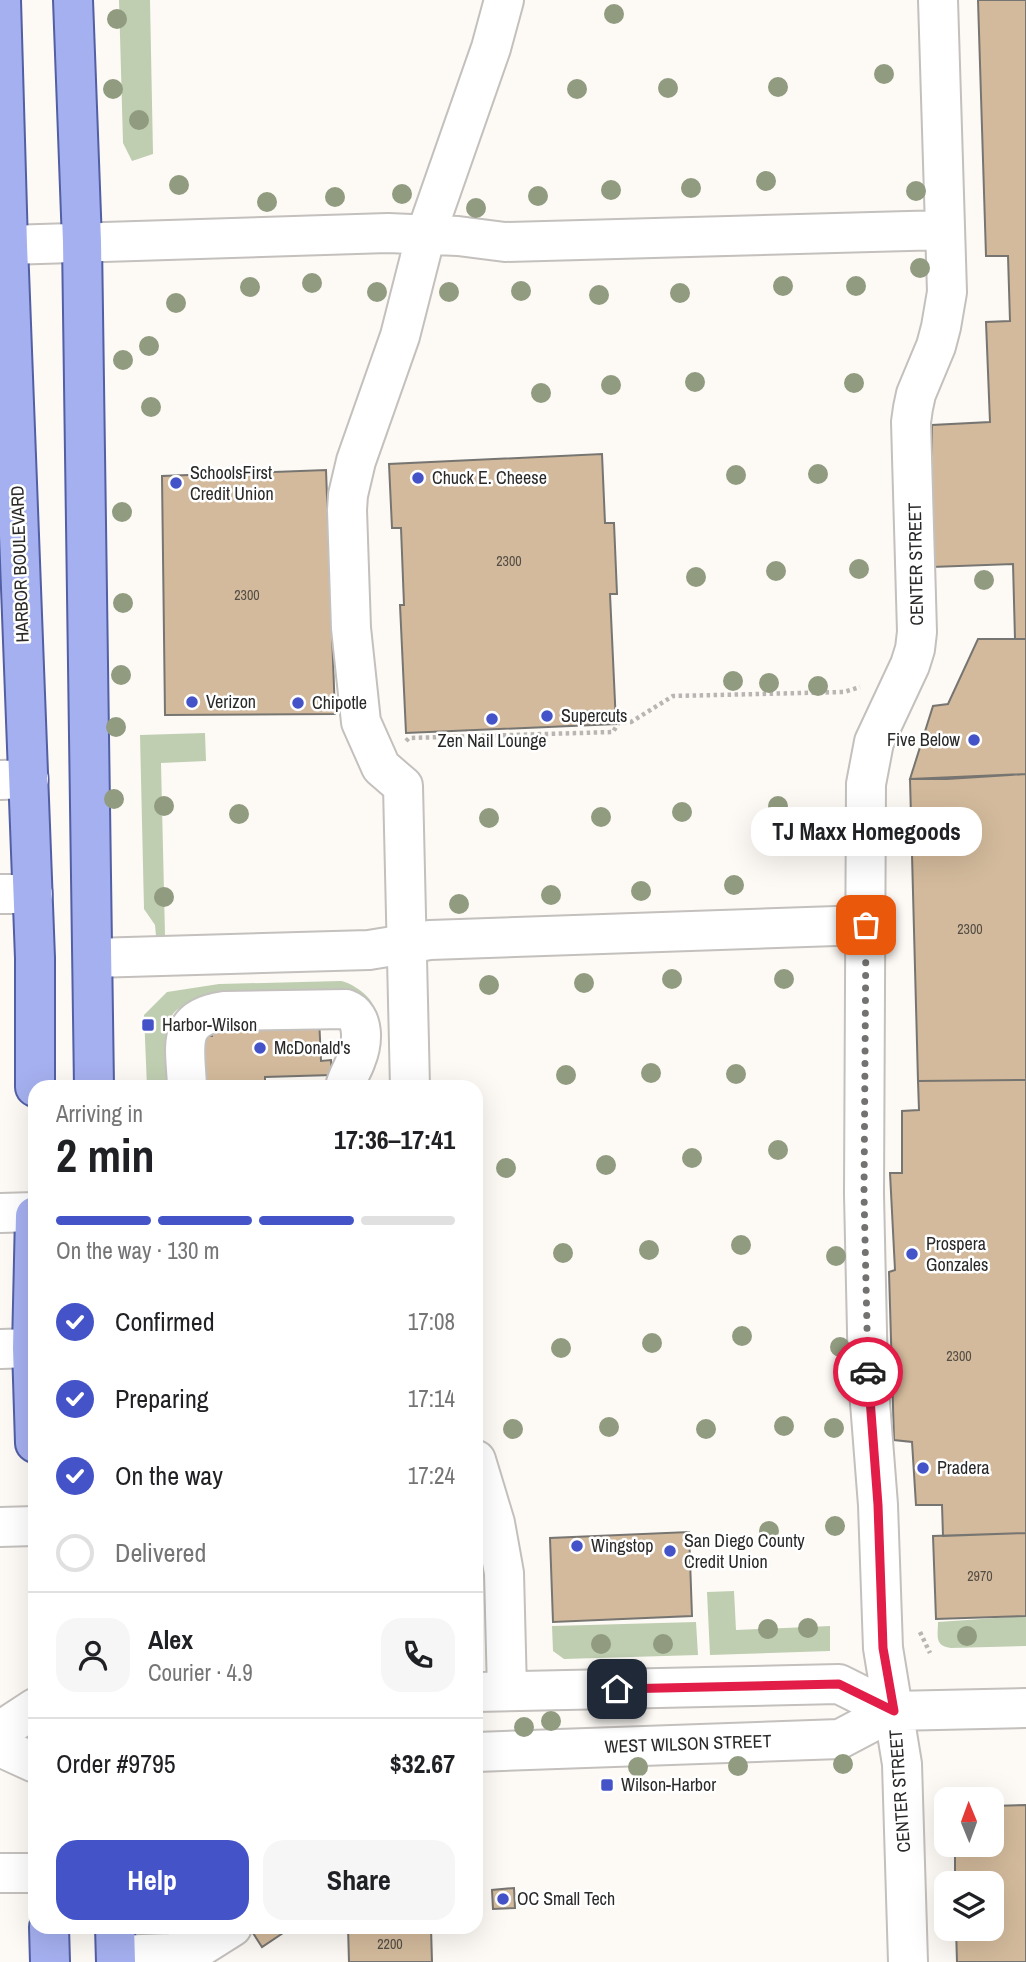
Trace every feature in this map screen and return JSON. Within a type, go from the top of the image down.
[{"type":"main road","name":"HARBOR BOULEVARD","points":[[2,0],[17,894],[34,1080]]},
{"type":"main road","points":[[73,0],[82,242],[94,1080]]},
{"type":"main road","points":[[28,1264],[16,1349],[28,1408]]},
{"type":"main road","points":[[49,1934],[50,1962]]},
{"type":"street","points":[[410,1080],[403,786],[381,766],[361,722],[351,628],[348,495],[356,461],[400,336],[426,234],[491,48],[504,0]]},
{"type":"street","name":"CENTER STREET","points":[[908,1962],[902,1764],[883,1648],[878,1505],[868,1377],[864,1194],[866,784],[869,762],[883,721],[910,665],[917,632],[911,422],[916,394],[938,336],[947,292],[938,0]]},
{"type":"street","points":[[8,245],[388,233],[505,242],[944,230]]},
{"type":"street","points":[[93,958],[369,950],[430,940],[866,925]]},
{"type":"street","points":[[187,1080],[186,1033],[194,1022],[210,1013],[346,1009],[358,1016],[361,1037],[357,1057],[346,1080]]},
{"type":"street","points":[[0,1213],[28,1214]]},
{"type":"street","points":[[483,1483],[495,1523],[505,1573],[491,1691]]},
{"type":"street","points":[[0,1527],[28,1526]]},
{"type":"street","name":"WEST WILSON STREET","points":[[491,1691],[839,1684],[894,1711]]},
{"type":"street","name":"WEST WILSON STREET","points":[[483,1752],[840,1739],[894,1711],[1026,1708]]},
{"type":"street","points":[[0,1731],[28,1713]]},
{"type":"street","points":[[0,1747],[28,1760]]},
{"type":"street","points":[[0,1873],[28,1873]]},
{"type":"street","points":[[116,1948],[171,1953],[197,1949],[221,1934]]},
{"type":"path","points":[[404,743],[409,738],[613,732],[619,722],[631,722],[673,696],[844,692],[862,686]]},
{"type":"path","points":[[918,1628],[930,1653]]},
{"type":"green space","points":[[119,0],[150,0],[153,154],[132,161],[123,143]]},
{"type":"green space","points":[[205,733],[206,761],[161,763],[165,935],[156,936],[155,925],[144,909],[140,735]]},
{"type":"green space","points":[[341,981],[356,988],[370,1000],[373,1016],[369,1027],[198,1003],[187,1005],[177,1010],[169,1024],[169,1080],[147,1080],[144,1015],[167,992],[219,984]]},
{"type":"green space","points":[[734,1591],[736,1630],[830,1626],[830,1651],[710,1655],[707,1592]]},
{"type":"green space","points":[[1026,1616],[1026,1646],[951,1648],[942,1645],[938,1640],[938,1622]]},
{"type":"green space","points":[[696,1622],[698,1655],[564,1659],[553,1651],[552,1626]]},
{"type":"building","points":[[978,0],[1026,0],[1026,639],[1015,639],[1013,564],[932,567],[932,425],[990,422],[986,322],[1010,321],[1008,256],[986,256]]},
{"type":"building","points":[[602,454],[605,523],[614,523],[617,594],[610,594],[616,724],[406,733],[400,605],[404,605],[401,528],[392,528],[389,464]]},
{"type":"building","points":[[326,470],[335,714],[165,715],[162,476]]},
{"type":"building","name":"Five Below","points":[[978,639],[1026,639],[1026,774],[910,779],[933,706],[948,704]]},
{"type":"building","points":[[1026,774],[1026,1080],[918,1081],[910,779]]},
{"type":"building","name":"McDonald's","points":[[319,1017],[321,1061],[331,1060],[332,1075],[265,1077],[265,1080],[193,1080],[200,1036],[212,1036],[212,1020]]},
{"type":"building","points":[[1026,1080],[1026,1533],[943,1536],[942,1505],[916,1505],[912,1442],[894,1440],[889,1272],[895,1270],[890,1173],[902,1173],[902,1111],[919,1110],[918,1081]]},
{"type":"building","points":[[689,1532],[692,1616],[553,1622],[550,1538]]},
{"type":"building","points":[[1026,1533],[1026,1616],[936,1619],[933,1536]]},
{"type":"building","points":[[1026,1805],[1026,1962],[957,1962],[956,1941],[1004,1941],[1004,1871],[955,1871],[955,1857],[1004,1857],[1004,1806]]},
{"type":"building","name":"OC Small Tech","points":[[514,1888],[515,1908],[493,1909],[492,1890]]},
{"type":"building","points":[[254,1934],[282,1934],[262,1947]]},
{"type":"building","points":[[348,1934],[431,1934],[432,1962],[349,1962]]},
{"type":"way so far","points":[[866,925],[864,1194],[868,1372]]},
{"type":"place","name":"Chuck E. Cheese","points":[[418,478]]},
{"type":"place","name":"SchoolsFirst Credit Union","points":[[176,483]]},
{"type":"place","name":"Verizon","points":[[192,702]]},
{"type":"place","name":"Chipotle","points":[[298,703]]},
{"type":"place","name":"Supercuts","points":[[547,716]]},
{"type":"place","name":"Zen Nail Lounge","points":[[492,719]]},
{"type":"place","name":"Five Below","points":[[974,740]]},
{"type":"place","name":"TJ Maxx Homegoods","points":[[866,925]]},
{"type":"place","name":"Harbor-Wilson","points":[[148,1025]]},
{"type":"place","name":"McDonald's","points":[[260,1048]]},
{"type":"place","name":"Prospera Gonzales","points":[[912,1254]]},
{"type":"place","name":"Pradera","points":[[923,1468]]},
{"type":"place","name":"Wingstop","points":[[577,1546]]},
{"type":"place","name":"San Diego County Credit Union","points":[[670,1551]]},
{"type":"place","name":"Wilson-Harbor","points":[[607,1785]]},
{"type":"place","name":"OC Small Tech","points":[[503,1899]]},
{"type":"route","points":[[617,1689],[839,1684],[894,1711],[883,1648],[878,1505],[868,1372]]}]
